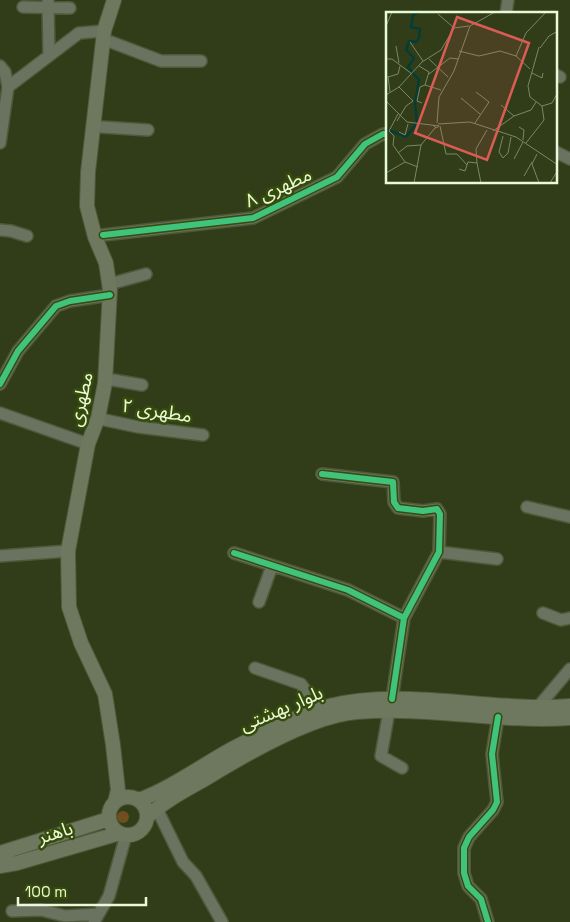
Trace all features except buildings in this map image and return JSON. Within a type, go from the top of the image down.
[{"type":"main road","name":"مطهری","points":[[114,0],[88,172],[87,206],[106,263],[110,295],[106,383],[98,418],[88,444],[68,551],[69,607],[81,643],[105,694],[118,790],[127,799]]},
{"type":"main road","name":"مطهری","points":[[123,0],[108,36],[101,128],[95,173],[94,205],[113,261],[118,290],[113,380],[106,420],[95,446],[76,552],[76,606],[88,640],[112,692],[121,744],[127,799]]},
{"type":"main road","name":"بلوار بهشتی","points":[[127,799],[168,788],[233,748],[306,714],[327,706],[355,700],[420,712],[498,717],[570,718]]},
{"type":"main road","name":"بلوار بهشتی","points":[[152,812],[238,758],[330,717],[390,705],[570,706]]},
{"type":"main road","points":[[127,799],[144,804],[152,812],[138,832],[123,834],[111,825],[109,819],[111,807],[127,799]]},
{"type":"main road","name":"باهنر","points":[[0,853],[109,819]]},
{"type":"main road","name":"باهنر","points":[[0,866],[123,834]]},
{"type":"street","points":[[48,4],[49,56]]},
{"type":"street","points":[[23,7],[48,4],[70,8]]},
{"type":"street","points":[[8,87],[79,33],[108,36],[161,61],[201,61]]},
{"type":"street","points":[[0,66],[6,72],[8,87],[0,143]]},
{"type":"street","points":[[101,128],[148,130]]},
{"type":"street","name":"مطهری ۸","points":[[103,235],[253,218],[338,177],[365,144],[386,134]]},
{"type":"street","points":[[558,153],[570,159]]},
{"type":"street","points":[[0,230],[27,236]]},
{"type":"street","points":[[117,282],[146,274]]},
{"type":"street","points":[[0,384],[18,351],[56,306],[70,301],[110,295]]},
{"type":"street","points":[[113,380],[142,385]]},
{"type":"street","points":[[0,413],[88,444]]},
{"type":"street","name":"مطهری ۲","points":[[106,420],[202,436]]},
{"type":"street","points":[[322,474],[393,482],[394,502],[398,508],[423,512],[436,509],[440,514],[439,552],[404,618],[381,756],[402,768]]},
{"type":"street","points":[[526,507],[570,518]]},
{"type":"street","points":[[0,556],[68,551]]},
{"type":"street","points":[[439,552],[497,559]]},
{"type":"street","points":[[234,553],[348,590],[404,618]]},
{"type":"street","points":[[259,602],[272,566]]},
{"type":"street","points":[[543,613],[561,620],[570,618]]},
{"type":"street","points":[[255,668],[301,684],[306,691],[306,714]]},
{"type":"street","points":[[538,707],[570,668]]},
{"type":"street","points":[[488,922],[481,899],[468,886],[464,873],[464,848],[470,837],[493,810],[497,802],[492,754],[498,717]]},
{"type":"street","points":[[152,812],[183,862],[196,876],[222,922]]},
{"type":"street","points":[[12,911],[41,910],[65,916],[96,918],[108,896],[123,834]]},
{"type":"shaded area","points":[[125,811],[128,812],[128,822],[121,823],[118,822],[117,815],[118,812]]},
{"type":"cycle path","points":[[103,235],[253,218],[337,177],[365,144],[386,134]]},
{"type":"cycle path","points":[[0,384],[18,351],[56,306],[70,301],[110,295]]},
{"type":"cycle path","points":[[322,474],[393,482],[394,502],[398,508],[423,511],[437,509],[440,514],[439,552],[404,618],[392,699]]},
{"type":"cycle path","points":[[234,553],[348,590],[404,618]]},
{"type":"cycle path","points":[[488,922],[481,899],[468,886],[464,873],[464,848],[469,837],[493,810],[497,802],[492,754],[498,717]]}]
